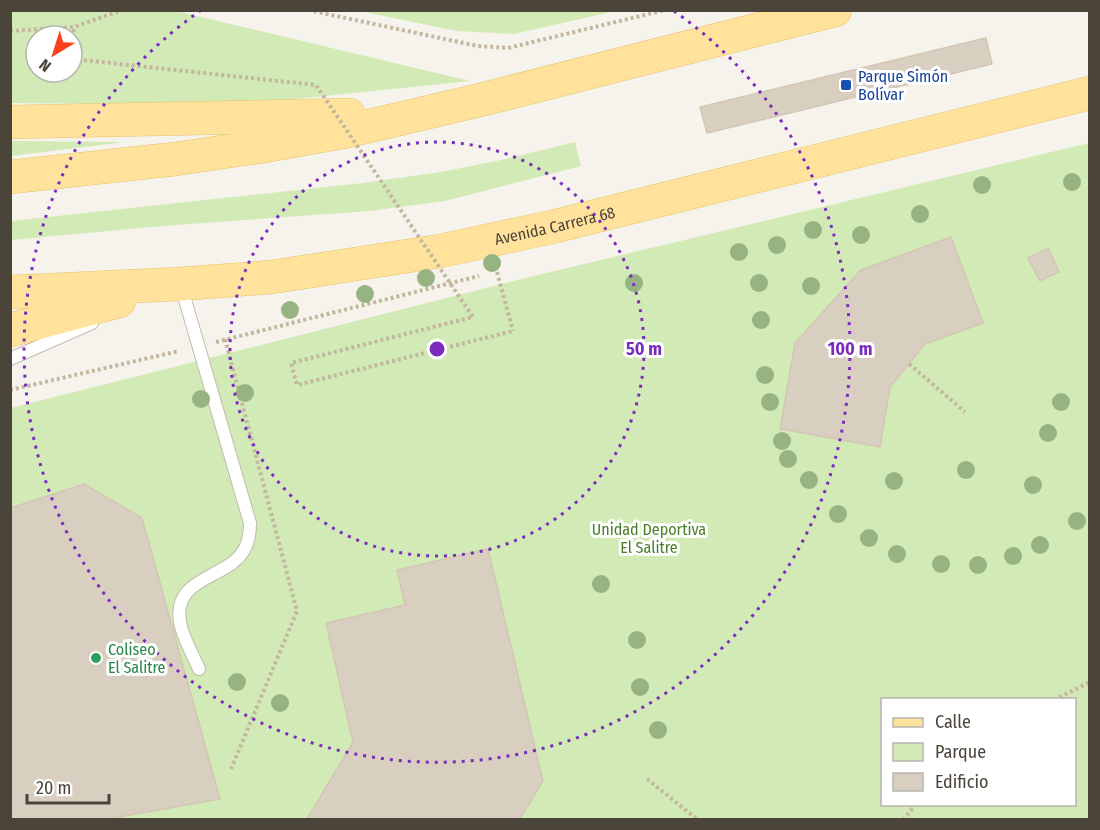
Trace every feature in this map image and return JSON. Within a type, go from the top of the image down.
[{"type":"main road","points":[[10,177],[175,159],[348,131],[835,10]]},
{"type":"main road","name":"Avenida Carrera 68","points":[[10,292],[272,277],[452,249],[556,226],[1089,93]]},
{"type":"main road","points":[[10,122],[426,113]]},
{"type":"main road","points":[[10,330],[180,284]]},
{"type":"lane","points":[[148,298],[180,284],[250,523],[246,547],[239,557],[228,566],[194,584],[182,601],[179,614],[180,624],[199,669]]},
{"type":"lane","points":[[10,359],[127,308]]},
{"type":"path","points":[[82,24],[122,10]]},
{"type":"path","points":[[308,10],[478,46],[508,48],[665,10]]},
{"type":"path","points":[[84,59],[316,85],[473,317],[291,363],[297,385],[513,332],[497,272]]},
{"type":"path","points":[[909,364],[965,412]]},
{"type":"path","points":[[1056,698],[1089,682]]},
{"type":"path","points":[[647,779],[698,819]]},
{"type":"path","points":[[903,819],[914,806]]},
{"type":"green space","points":[[11,10],[176,11],[470,81],[257,103],[11,103]]},
{"type":"green space","points":[[359,11],[616,11],[514,34],[457,31]]},
{"type":"green space","points":[[11,141],[125,142],[11,156]]},
{"type":"green space","points":[[575,142],[581,166],[445,201],[369,211],[11,240],[11,221],[363,183],[441,172]]},
{"type":"green space","name":"Unidad Deportiva El Salitre","points":[[1089,143],[1089,819],[11,820],[11,408],[530,277]]},
{"type":"building","name":"Parque Simón Bolívar","points":[[986,38],[992,64],[707,133],[700,107]]},
{"type":"building","points":[[951,237],[983,323],[925,344],[890,387],[880,447],[780,429],[795,343],[861,270]]},
{"type":"building","points":[[1048,248],[1059,272],[1040,281],[1028,258]]},
{"type":"building","name":"Coliseo El Salitre","points":[[84,484],[142,518],[220,799],[108,819],[10,819],[10,508]]},
{"type":"building","points":[[488,549],[543,781],[520,819],[307,819],[353,742],[326,623],[405,605],[397,570]]},
{"type":"place","name":"Parque Simón Bolívar","points":[[846,85]]},
{"type":"place","name":"Coliseo El Salitre","points":[[96,658]]}]
